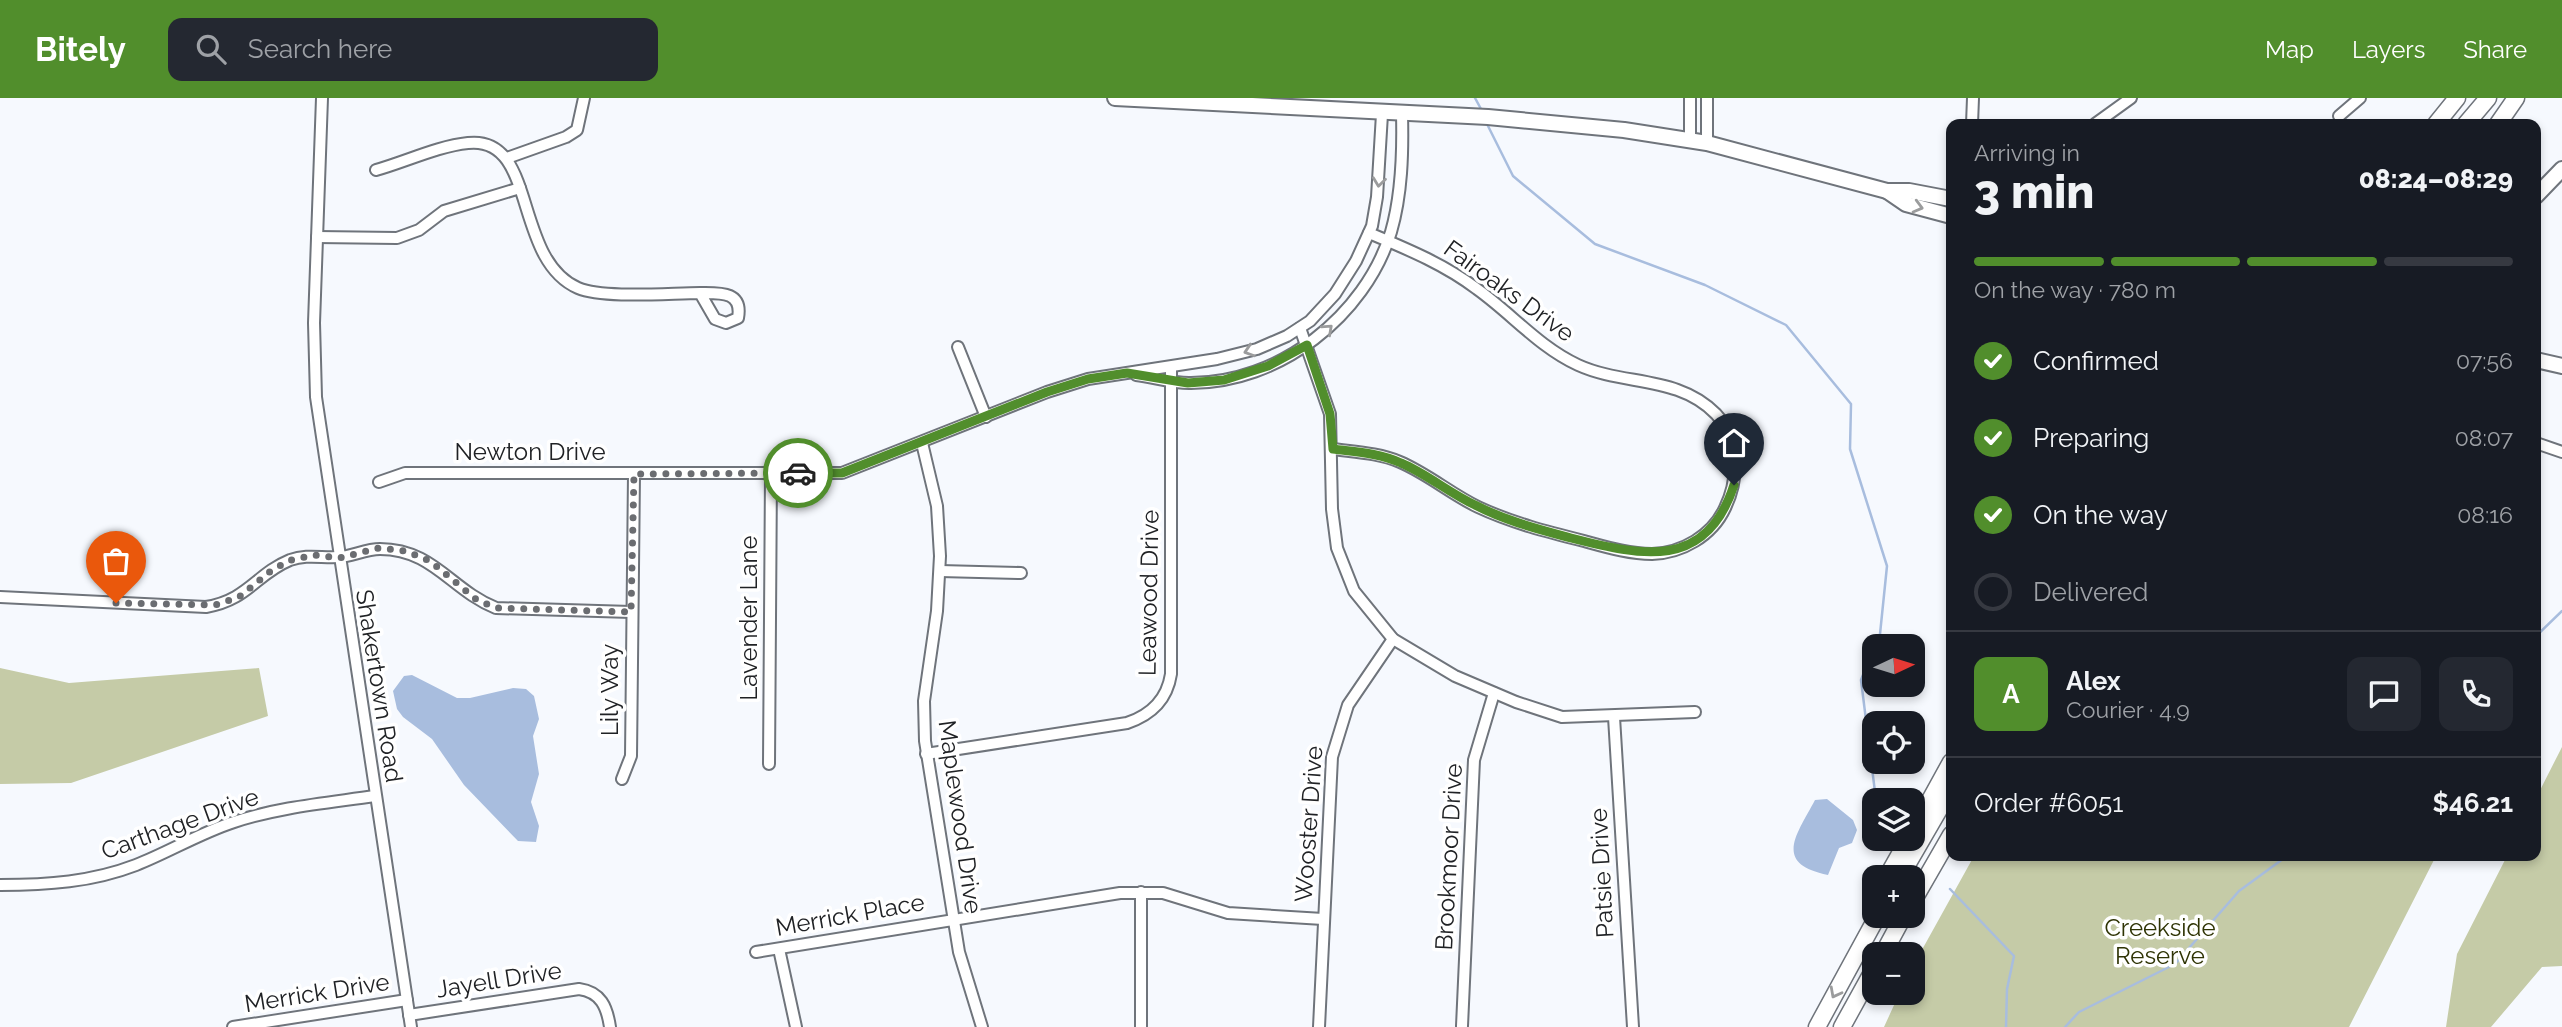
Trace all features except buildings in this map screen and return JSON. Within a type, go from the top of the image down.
[{"type":"highway","points":[[2440,119],[2457,98]]},
{"type":"highway","points":[[2470,119],[2488,98]]},
{"type":"highway","points":[[2501,119],[2516,98]]},
{"type":"highway","points":[[1925,809],[1946,771]]},
{"type":"highway","points":[[1907,865],[1946,798]]},
{"type":"highway","points":[[1925,880],[1946,846]]},
{"type":"highway","points":[[1853,959],[1866,928]]},
{"type":"highway","points":[[1817,1027],[1871,928]]},
{"type":"highway","points":[[1842,1027],[1862,991]]},
{"type":"main road","points":[[1115,98],[1583,125],[1707,143],[1887,191],[1909,191],[1946,198]]},
{"type":"main road","points":[[2541,191],[2562,169]]},
{"type":"main road","points":[[1887,191],[1906,204],[1946,215]]},
{"type":"main road","points":[[2541,361],[2560,365]]},
{"type":"street","name":"Shakertown Road","points":[[322,98],[317,237],[316,397],[410,1021]]},
{"type":"street","points":[[507,158],[566,137],[577,130],[584,104],[579,98]]},
{"type":"street","points":[[1690,98],[1690,140]]},
{"type":"street","points":[[1707,98],[1707,143]]},
{"type":"street","points":[[1972,119],[1973,98]]},
{"type":"street","points":[[2108,98],[2119,106]]},
{"type":"street","points":[[2102,119],[2131,98]]},
{"type":"street","points":[[2339,116],[2360,98]]},
{"type":"street","name":"Newton Drive","points":[[379,482],[405,473],[842,473],[1078,382],[1242,354],[1300,328],[1335,294],[1369,233],[1382,161],[1382,114]]},
{"type":"street","name":"Newton Drive","points":[[1127,373],[1188,383],[1240,376],[1268,366],[1307,345],[1333,324],[1356,299],[1388,241],[1401,174],[1402,114]]},
{"type":"street","points":[[376,170],[467,143],[495,148],[507,158],[520,188],[538,247],[560,276],[578,288],[595,292],[700,293]]},
{"type":"street","points":[[317,237],[397,238],[419,230],[444,211],[520,188]]},
{"type":"street","name":"Fairoaks Drive","points":[[1333,449],[1400,462],[1478,507],[1527,526],[1640,553],[1674,550],[1701,537],[1722,515],[1734,485],[1735,462],[1730,436],[1715,413],[1694,396],[1673,387],[1605,374],[1577,365],[1531,335],[1456,274],[1369,233]]},
{"type":"street","points":[[1300,328],[1330,414],[1333,449],[1332,509],[1337,548],[1354,591],[1393,639],[1434,665],[1494,693],[1562,717],[1695,712]]},
{"type":"street","points":[[958,347],[986,416]]},
{"type":"street","name":"Leawood Drive","points":[[926,754],[1127,723],[1149,713],[1161,700],[1171,674],[1171,366]]},
{"type":"street","name":"Maplewood Drive","points":[[922,443],[937,506],[940,570],[924,701],[926,754],[953,919],[982,1027]]},
{"type":"street","points":[[2541,445],[2562,452]]},
{"type":"street","name":"Lavender Lane","points":[[769,764],[771,473]]},
{"type":"street","name":"Lily Way","points":[[622,779],[631,756],[634,474]]},
{"type":"street","points":[[0,597],[206,607],[239,597],[272,570],[291,560],[314,555],[339,558],[379,548],[406,551],[430,561],[477,600],[496,608],[631,612]]},
{"type":"street","points":[[940,570],[1021,573]]},
{"type":"street","name":"Wooster Drive","points":[[1319,1027],[1330,773],[1335,741],[1348,705],[1393,639]]},
{"type":"street","name":"Brookmoor Drive","points":[[1462,1026],[1474,760],[1494,693]]},
{"type":"street","name":"Patsie Drive","points":[[1614,717],[1633,1027]]},
{"type":"street","name":"Carthage Drive","points":[[0,885],[61,883],[106,875],[147,861],[233,822],[277,811],[375,796]]},
{"type":"street","points":[[1140,1027],[1141,892]]},
{"type":"street","name":"Merrick Place","points":[[756,953],[953,919],[1141,892],[1163,893],[1228,914],[1324,919]]},
{"type":"street","points":[[779,949],[796,1027]]},
{"type":"street","name":"Jayell Drive","points":[[410,1021],[574,989],[594,994],[606,1008],[610,1027]]},
{"type":"street","name":"Merrick Drive","points":[[233,1027],[407,1000]]},
{"type":"green space","points":[[0,668],[69,683],[259,668],[268,716],[71,783],[0,784]]},
{"type":"green space","points":[[2562,747],[2562,966],[2542,967],[2491,1027],[2446,1027],[2457,954],[2504,861],[2541,861],[2541,788]]},
{"type":"green space","name":"Creekside Reserve","points":[[1971,861],[2433,861],[2349,1027],[1884,1027],[1894,1005],[1925,1005],[1925,944]]},
{"type":"water","points":[[412,675],[457,698],[470,698],[513,688],[526,689],[534,696],[539,719],[533,736],[539,774],[531,802],[539,826],[536,842],[518,841],[464,785],[432,739],[403,717],[397,709],[393,691],[404,676]]},
{"type":"water","points":[[1827,799],[1853,820],[1857,830],[1852,843],[1839,848],[1828,875],[1811,870],[1800,863],[1794,846],[1796,836],[1815,800]]},
{"type":"waterway","points":[[1475,98],[1481,109]]},
{"type":"waterway","points":[[1488,126],[1513,176],[1595,244],[1705,285],[1786,325],[1851,404],[1850,449],[1887,566],[1880,634]]},
{"type":"waterway","points":[[2541,631],[2562,611]]},
{"type":"waterway","points":[[1862,677],[1862,688]]},
{"type":"waterway","points":[[1863,697],[1874,788]]},
{"type":"waterway","points":[[2065,1027],[2079,1012],[2175,964],[2239,891],[2280,861]]},
{"type":"waterway","points":[[1950,889],[2014,956],[2007,989],[2006,1027]]},
{"type":"way so far","points":[[116,603],[206,607],[239,597],[272,570],[291,560],[314,555],[339,558],[356,551],[379,548],[406,551],[430,561],[477,600],[496,608],[631,612],[634,474],[798,473]]},
{"type":"route","points":[[798,473],[842,473],[1047,392],[1088,379],[1127,373],[1188,383],[1224,380],[1268,366],[1307,345],[1330,414],[1333,449],[1370,454],[1400,462],[1463,499],[1505,519],[1623,550],[1663,553],[1693,542],[1713,526],[1722,515],[1734,485]]}]
